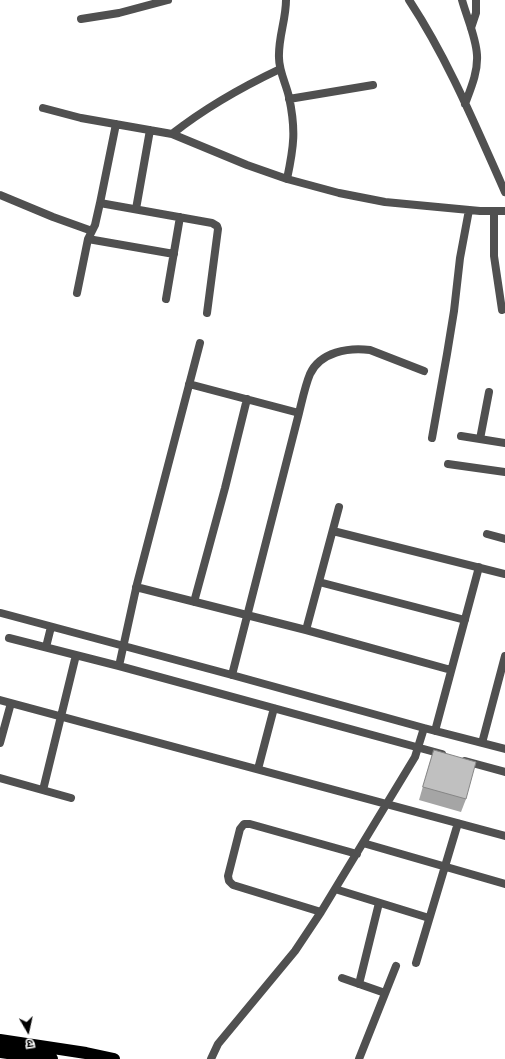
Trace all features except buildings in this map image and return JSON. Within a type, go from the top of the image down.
[{"type":"highway","points":[[0,1040],[86,1053],[114,1059]]},
{"type":"highway","points":[[0,1052],[52,1059]]},
{"type":"street","points":[[81,19],[119,13],[168,0]]},
{"type":"street","points":[[286,0],[279,52],[280,69],[289,99],[294,130],[293,152],[287,179]]},
{"type":"street","points":[[409,0],[423,21],[465,104],[505,192]]},
{"type":"street","points":[[462,0],[476,50],[476,68],[473,82],[465,104]]},
{"type":"street","points":[[471,28],[476,13],[476,0]]},
{"type":"street","points":[[172,134],[209,108],[251,82],[280,69]]},
{"type":"street","points":[[289,99],[372,85]]},
{"type":"street","points":[[44,108],[81,118],[172,134],[247,165],[287,179],[340,193],[385,202],[469,210],[505,211]]},
{"type":"street","points":[[76,293],[88,239],[100,203],[116,124]]},
{"type":"street","points":[[136,209],[150,130]]},
{"type":"street","points":[[0,195],[53,217],[92,230]]},
{"type":"street","points":[[100,203],[212,223],[217,226],[218,229],[207,313]]},
{"type":"street","points":[[432,438],[448,347],[460,258],[469,210]]},
{"type":"street","points":[[494,211],[494,256],[502,310]]},
{"type":"street","points":[[166,299],[180,217]]},
{"type":"street","points":[[88,239],[174,254]]},
{"type":"street","points":[[119,666],[136,587],[200,343]]},
{"type":"street","points":[[232,675],[299,413],[311,372],[329,355],[350,349],[370,350],[424,371]]},
{"type":"street","points":[[190,384],[299,413]]},
{"type":"street","points":[[480,439],[489,392]]},
{"type":"street","points":[[194,602],[247,399]]},
{"type":"street","points":[[461,436],[505,443]]},
{"type":"street","points":[[448,464],[505,472]]},
{"type":"street","points":[[306,630],[339,507]]},
{"type":"street","points":[[332,531],[505,574]]},
{"type":"street","points":[[487,534],[505,538]]},
{"type":"street","points":[[434,731],[479,567]]},
{"type":"street","points":[[319,582],[464,620]]},
{"type":"street","points":[[136,587],[306,630],[451,670]]},
{"type":"street","points":[[1,613],[505,749]]},
{"type":"street","points":[[46,647],[51,626]]},
{"type":"street","points":[[9,638],[119,666],[505,772]]},
{"type":"street","points":[[43,790],[76,655]]},
{"type":"street","points":[[482,743],[501,684],[505,656]]},
{"type":"street","points":[[0,700],[505,836]]},
{"type":"street","points":[[0,743],[11,703]]},
{"type":"street","points":[[258,769],[274,708]]},
{"type":"street","points":[[211,1059],[218,1044],[295,951],[321,912],[415,757],[424,728]]},
{"type":"street","points":[[0,778],[71,798]]},
{"type":"street","points":[[416,962],[458,823]]},
{"type":"street","points":[[321,912],[233,885],[229,881],[228,876],[240,829],[244,824],[250,824],[357,854]]},
{"type":"street","points":[[364,843],[505,884]]},
{"type":"street","points":[[335,889],[429,918]]},
{"type":"street","points":[[359,984],[379,903]]},
{"type":"street","points":[[359,1059],[396,966]]},
{"type":"street","points":[[342,978],[385,993]]}]
